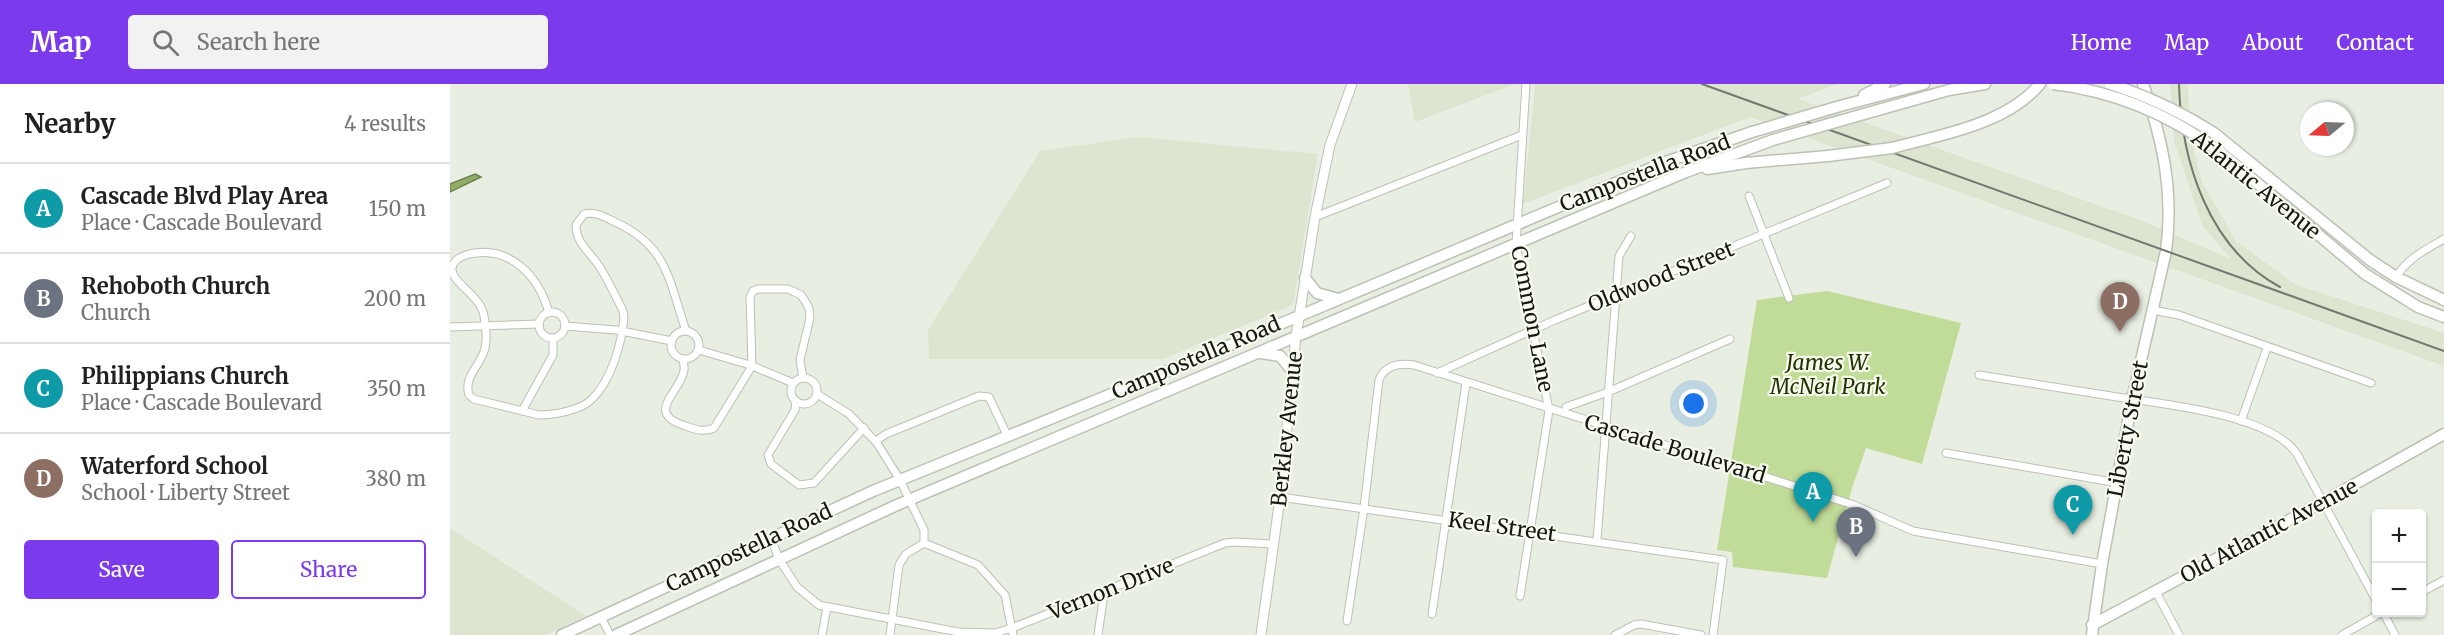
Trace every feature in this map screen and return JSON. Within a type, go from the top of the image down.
[{"type":"main road","points":[[1840,106],[1885,84]]},
{"type":"main road","points":[[1840,106],[1924,84]]},
{"type":"main road","points":[[1686,172],[1773,140],[1931,94],[1985,84]]},
{"type":"main road","points":[[1686,172],[1746,163],[1892,148],[1963,129],[2001,113],[2033,92],[2040,84]]},
{"type":"main road","name":"Atlantic Avenue","points":[[2053,84],[2107,95],[2157,113],[2185,128],[2219,151],[2365,274],[2418,307],[2444,317]]},
{"type":"main road","name":"Atlantic Avenue","points":[[2110,84],[2172,108],[2214,133],[2370,260],[2396,277],[2444,300]]},
{"type":"main road","name":"Liberty Street","points":[[2092,630],[2132,400],[2166,251],[2170,209],[2167,174],[2143,84]]},
{"type":"main road","name":"Campostella Road","points":[[568,634],[771,538],[1007,435],[1663,163],[1752,132],[1840,106]]},
{"type":"main road","name":"Campostella Road","points":[[616,635],[910,500],[1686,172]]},
{"type":"main road","points":[[1305,279],[1317,293],[1338,299]]},
{"type":"main road","points":[[1257,353],[1272,353],[1280,356],[1293,372]]},
{"type":"main road","name":"Old Atlantic Avenue","points":[[2092,630],[2156,592],[2444,434]]},
{"type":"street","name":"Berkley Avenue","points":[[1261,635],[1280,497],[1296,336],[1315,217],[1330,145],[1352,84]]},
{"type":"street","name":"Common Lane","points":[[1520,596],[1532,531],[1549,410],[1516,244],[1526,84]]},
{"type":"street","points":[[1315,217],[1522,135]]},
{"type":"street","name":"Oldwood Street","points":[[1437,373],[1887,183]]},
{"type":"street","points":[[1749,196],[1790,298]]},
{"type":"street","points":[[549,313],[540,287],[515,261],[493,252],[466,254],[454,262],[452,272],[454,277],[481,303],[485,324],[485,347],[467,382],[469,395],[474,399],[539,416],[554,415],[589,402],[597,394],[616,358],[623,332],[623,311],[600,267],[586,251],[577,234],[576,225],[584,214],[597,213],[630,229],[655,250],[664,266],[686,332]]},
{"type":"street","points":[[1597,540],[1621,250],[1631,236]]},
{"type":"street","points":[[2396,277],[2403,266],[2415,255],[2444,239]]},
{"type":"street","points":[[684,360],[683,374],[666,404],[665,411],[671,421],[699,431],[710,430],[717,426],[752,366],[750,297],[753,291],[788,289],[801,295],[809,308],[810,318],[800,360],[803,378]]},
{"type":"street","points":[[2152,310],[2179,315],[2371,383]]},
{"type":"street","points":[[549,313],[560,315],[565,327],[562,334],[553,339],[543,336],[539,324],[542,317],[549,313]]},
{"type":"street","points":[[450,327],[485,324],[539,324]]},
{"type":"street","points":[[565,327],[623,332],[672,341]]},
{"type":"street","points":[[686,332],[697,337],[699,350],[694,357],[684,360],[674,354],[672,341],[677,334],[686,332]]},
{"type":"street","points":[[522,411],[553,355],[553,339]]},
{"type":"street","points":[[1566,407],[1608,392],[1730,339]]},
{"type":"street","points":[[2241,422],[2267,348]]},
{"type":"street","points":[[699,350],[752,366],[793,383],[803,378],[811,379],[815,382],[817,394]]},
{"type":"street","name":"Cascade Boulevard","points":[[1364,508],[1377,390],[1381,375],[1389,368],[1407,364],[1854,505],[1913,531],[2102,564]]},
{"type":"street","points":[[1979,375],[2198,409],[2272,434],[2292,447],[2372,593]]},
{"type":"street","points":[[793,383],[791,395],[796,401],[808,404],[817,394]]},
{"type":"street","points":[[1432,614],[1448,520],[1466,383]]},
{"type":"street","points":[[817,394],[840,406],[876,441],[900,480],[924,530],[926,538],[924,543],[906,554],[900,565],[890,635]]},
{"type":"street","points":[[876,441],[886,434],[986,395],[990,397],[1007,435]]},
{"type":"street","points":[[796,401],[795,410],[768,455],[771,464],[799,485],[814,483],[864,428]]},
{"type":"street","points":[[1946,453],[2118,483]]},
{"type":"street","name":"Keel Street","points":[[1280,497],[1597,540],[1723,560],[1713,635]]},
{"type":"street","points":[[1347,621],[1364,508]]},
{"type":"street","name":"Vernon Drive","points":[[771,538],[779,559],[803,594],[819,605],[958,633],[1013,632],[1226,543],[1274,544]]},
{"type":"street","points":[[924,543],[978,565],[1005,595],[1013,632]]},
{"type":"street","points":[[2426,589],[2444,580]]},
{"type":"street","points":[[2156,592],[2179,635]]},
{"type":"street","points":[[1098,635],[1104,593]]},
{"type":"street","points":[[822,635],[828,607]]},
{"type":"street","points":[[601,617],[610,635]]},
{"type":"street","points":[[2342,635],[2374,617]]},
{"type":"street","points":[[2386,617],[2395,635]]},
{"type":"street","points":[[1617,633],[1641,624],[1701,635]]},
{"type":"shaded area","points":[[1408,84],[1515,84],[1415,122]]},
{"type":"shaded area","points":[[1535,84],[1837,84],[1798,99],[2140,220],[2231,259],[2202,225],[2174,141],[2170,84],[2188,84],[2190,136],[2202,182],[2236,241],[2294,284],[2444,333],[2444,366],[1750,117],[1523,204]]},
{"type":"shaded area","points":[[1139,137],[1318,154],[1293,305],[1163,359],[929,359],[928,330],[1040,151]]},
{"type":"shaded area","points":[[475,174],[481,177],[450,192],[450,184]]},
{"type":"shaded area","points":[[450,528],[586,616],[546,635],[450,635]]},
{"type":"green space","name":"James W. McNeil Park","points":[[1827,291],[1961,323],[1922,464],[1866,448],[1852,488],[1827,578],[1733,567],[1732,552],[1717,550],[1757,300]]},
{"type":"railway","points":[[1702,84],[2444,351]]},
{"type":"railway","points":[[2179,84],[2186,143],[2203,200],[2217,226],[2234,250],[2255,270],[2280,287]]},
{"type":"place","name":"Waterford School","points":[[2120,332]]},
{"type":"place","name":"Cascade Blvd Play Area","points":[[1813,522]]},
{"type":"place","name":"Philippians Church","points":[[2073,535]]},
{"type":"place","name":"Rehoboth Church","points":[[1856,557]]}]
